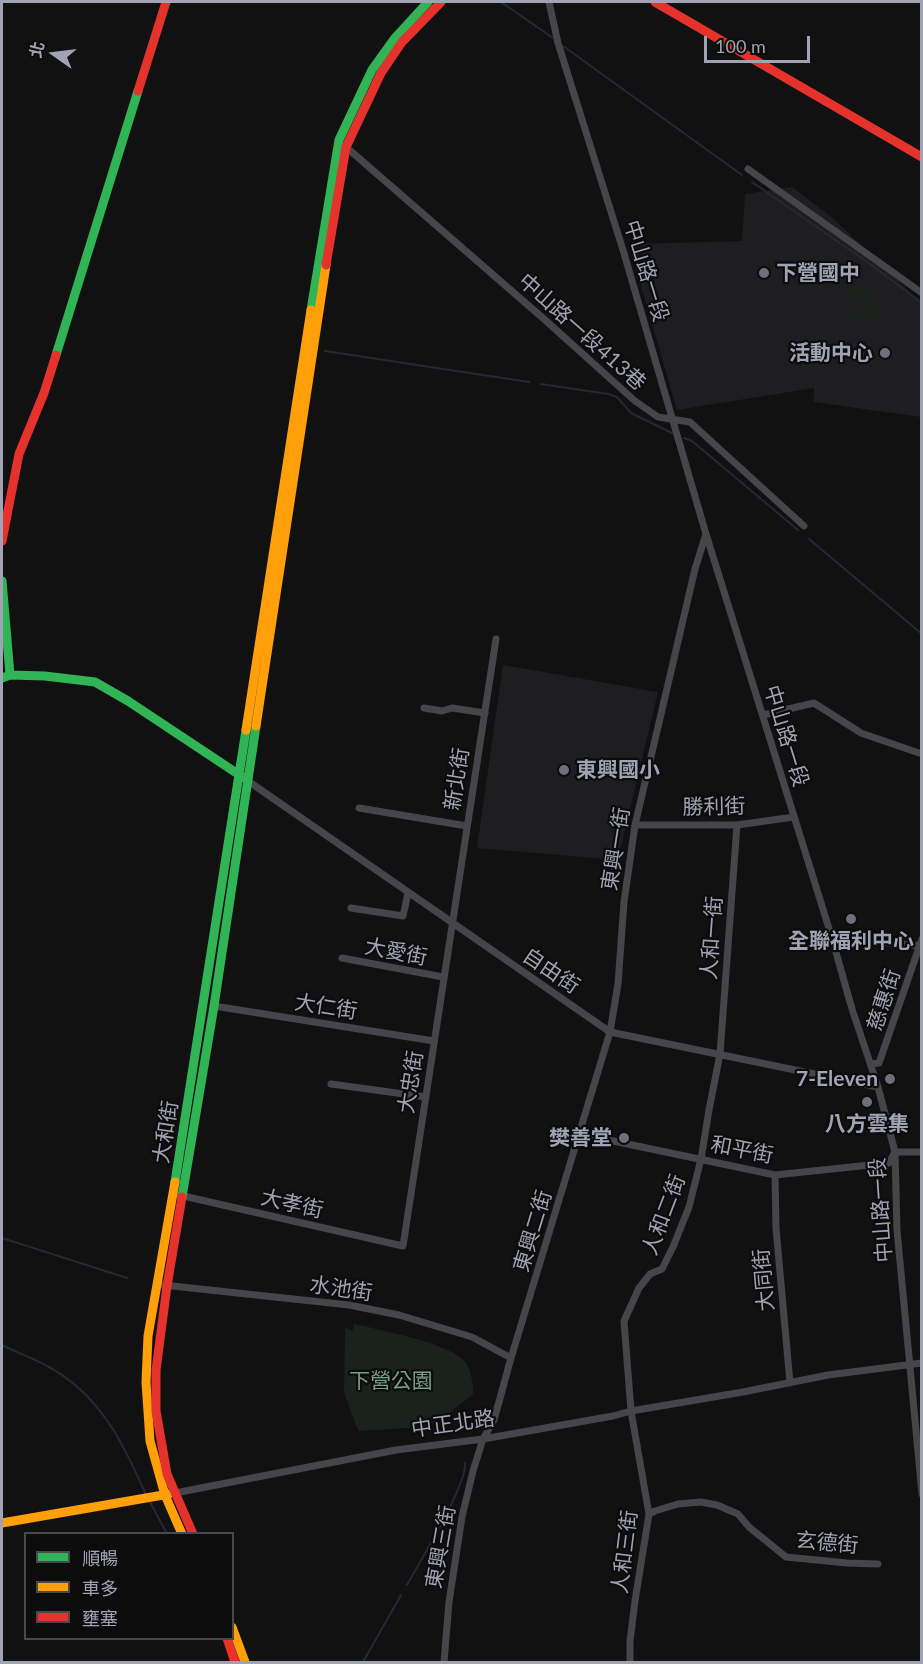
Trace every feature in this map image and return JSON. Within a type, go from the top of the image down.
[{"type":"main road","points":[[2,541],[19,454],[44,393],[166,2]]},
{"type":"main road","points":[[244,778],[319,256],[339,140],[372,70],[395,38],[429,2]]},
{"type":"main road","points":[[244,778],[346,147],[381,73],[402,42],[441,2]]},
{"type":"main road","points":[[655,2],[921,157]]},
{"type":"main road","points":[[2,581],[6,676],[45,676],[95,682],[244,778]]},
{"type":"main road","name":"大和街","points":[[170,1494],[150,1441],[146,1382],[148,1336],[162,1284],[213,1006],[244,778]]},
{"type":"main road","name":"大和街","points":[[178,1195],[244,778]]},
{"type":"main road","points":[[170,1494],[182,1532]]},
{"type":"main road","points":[[170,1494],[192,1532]]},
{"type":"main road","name":"中正北路","points":[[2,1523],[170,1494]]},
{"type":"main road","points":[[234,1632],[245,1662]]},
{"type":"main road","points":[[228,1640],[235,1662]]},
{"type":"street","name":"中山路一段","points":[[549,2],[558,43],[706,534],[795,817],[852,1010],[878,1087],[895,1152],[897,1230],[909,1364],[920,1440],[921,1494]]},
{"type":"street","name":"中山路一段413巷","points":[[346,147],[635,401],[658,417],[690,422],[804,526]]},
{"type":"street","points":[[748,169],[921,293]]},
{"type":"street","name":"東興一街","points":[[610,1032],[618,984],[624,902],[635,825],[694,569],[706,534]]},
{"type":"street","name":"新北街","points":[[451,923],[496,639]]},
{"type":"street","points":[[763,715],[814,703],[861,733],[921,754]]},
{"type":"street","points":[[424,708],[442,711],[452,708],[485,713]]},
{"type":"street","name":"自由街","points":[[244,778],[610,1032],[878,1087]]},
{"type":"street","points":[[359,808],[467,826]]},
{"type":"street","name":"勝利街","points":[[635,825],[737,825],[795,817]]},
{"type":"street","name":"人和一街","points":[[720,1054],[737,825]]},
{"type":"street","points":[[351,908],[402,916],[408,893]]},
{"type":"street","name":"大忠街","points":[[403,1246],[451,923]]},
{"type":"street","points":[[832,938],[921,943]]},
{"type":"street","name":"慈惠街","points":[[871,1064],[879,1063],[921,943]]},
{"type":"street","name":"大愛街","points":[[342,958],[443,977]]},
{"type":"street","name":"大仁街","points":[[213,1006],[434,1041]]},
{"type":"street","name":"東興二街","points":[[483,1439],[494,1420],[610,1032]]},
{"type":"street","name":"人和二街","points":[[631,1411],[624,1321],[639,1288],[650,1274],[662,1269],[689,1207],[701,1159],[720,1054]]},
{"type":"street","points":[[331,1084],[426,1097]]},
{"type":"street","name":"和平街","points":[[580,1134],[775,1175],[889,1163],[895,1152]]},
{"type":"street","points":[[895,1152],[921,1152]]},
{"type":"street","name":"大同街","points":[[775,1175],[776,1228],[790,1383]]},
{"type":"street","name":"大孝街","points":[[178,1195],[403,1246]]},
{"type":"street","name":"水池街","points":[[162,1284],[350,1305],[399,1315],[472,1336],[511,1358]]},
{"type":"street","name":"中正北路","points":[[170,1494],[396,1450],[483,1439],[828,1375],[921,1363]]},
{"type":"street","name":"人和三街","points":[[630,1662],[635,1601],[649,1514],[631,1411]]},
{"type":"street","name":"東興三街","points":[[444,1662],[449,1602],[462,1517],[483,1439]]},
{"type":"street","name":"玄德街","points":[[649,1514],[678,1504],[701,1502],[717,1505],[738,1514],[749,1527],[786,1557],[878,1564]]},
{"type":"shaded area","name":"下營國中","points":[[792,187],[835,220],[921,303],[921,417],[814,402],[814,388],[677,410],[629,244],[742,241],[745,194]]},
{"type":"shaded area","name":"東興國小","points":[[503,665],[658,692],[618,860],[477,848]]},
{"type":"green space","points":[[874,284],[877,298],[848,304],[844,291]]},
{"type":"green space","points":[[879,302],[882,315],[852,322],[849,309]]},
{"type":"green space","name":"下營公園","points":[[354,1324],[414,1338],[457,1355],[469,1369],[473,1394],[442,1419],[423,1427],[358,1431],[344,1392],[345,1327],[353,1331]]},
{"type":"waterway","points":[[501,2],[553,38]]},
{"type":"waterway","points":[[563,46],[742,175]]},
{"type":"waterway","points":[[752,182],[922,303]]},
{"type":"waterway","points":[[325,351],[529,382]]},
{"type":"waterway","points":[[541,384],[617,397],[631,413],[672,433]]},
{"type":"waterway","points":[[684,438],[692,441],[798,530]]},
{"type":"waterway","points":[[809,539],[922,634]]},
{"type":"waterway","points":[[2,1238],[127,1278]]},
{"type":"waterway","points":[[2,1345],[47,1366],[81,1390],[95,1405],[119,1439],[146,1495]]},
{"type":"waterway","points":[[407,1585],[451,1505],[464,1473],[465,1463]]},
{"type":"waterway","points":[[149,1500],[166,1532]]},
{"type":"waterway","points":[[363,1662],[401,1595]]},
{"type":"traffic: fast","points":[[311,310],[339,140],[372,70],[395,38],[428,2]]},
{"type":"traffic: fast","points":[[56,355],[138,91]]},
{"type":"traffic: fast","points":[[2,581],[10,675]]},
{"type":"traffic: fast","points":[[2,678],[10,675],[45,676],[95,682],[128,701],[244,778]]},
{"type":"traffic: fast","points":[[182,1197],[214,1006],[256,726]]},
{"type":"traffic: fast","points":[[175,1182],[246,730]]},
{"type":"traffic: slow","points":[[256,726],[326,265]]},
{"type":"traffic: slow","points":[[246,730],[311,310]]},
{"type":"traffic: slow","points":[[175,1182],[148,1336],[146,1382],[150,1441],[165,1495],[181,1532]]},
{"type":"traffic: slow","points":[[2,1523],[169,1494]]},
{"type":"traffic: slow","points":[[234,1632],[245,1662]]},
{"type":"traffic: jam","points":[[138,91],[166,2]]},
{"type":"traffic: jam","points":[[326,265],[346,147],[381,73],[402,42],[441,2]]},
{"type":"traffic: jam","points":[[655,2],[922,157]]},
{"type":"traffic: jam","points":[[2,541],[19,454],[44,393],[56,355]]},
{"type":"traffic: jam","points":[[182,1197],[156,1370],[156,1411],[167,1474],[192,1532]]},
{"type":"traffic: jam","points":[[228,1640],[235,1662]]},
{"type":"place","name":"下營國中","points":[[764,273]]},
{"type":"place","name":"活動中心","points":[[885,353]]},
{"type":"place","name":"東興國小","points":[[564,770]]},
{"type":"place","name":"全聯福利中心","points":[[851,919]]},
{"type":"place","name":"7-Eleven","points":[[890,1079]]},
{"type":"place","name":"八方雲集","points":[[867,1102]]},
{"type":"place","name":"樊善堂","points":[[624,1138]]}]
